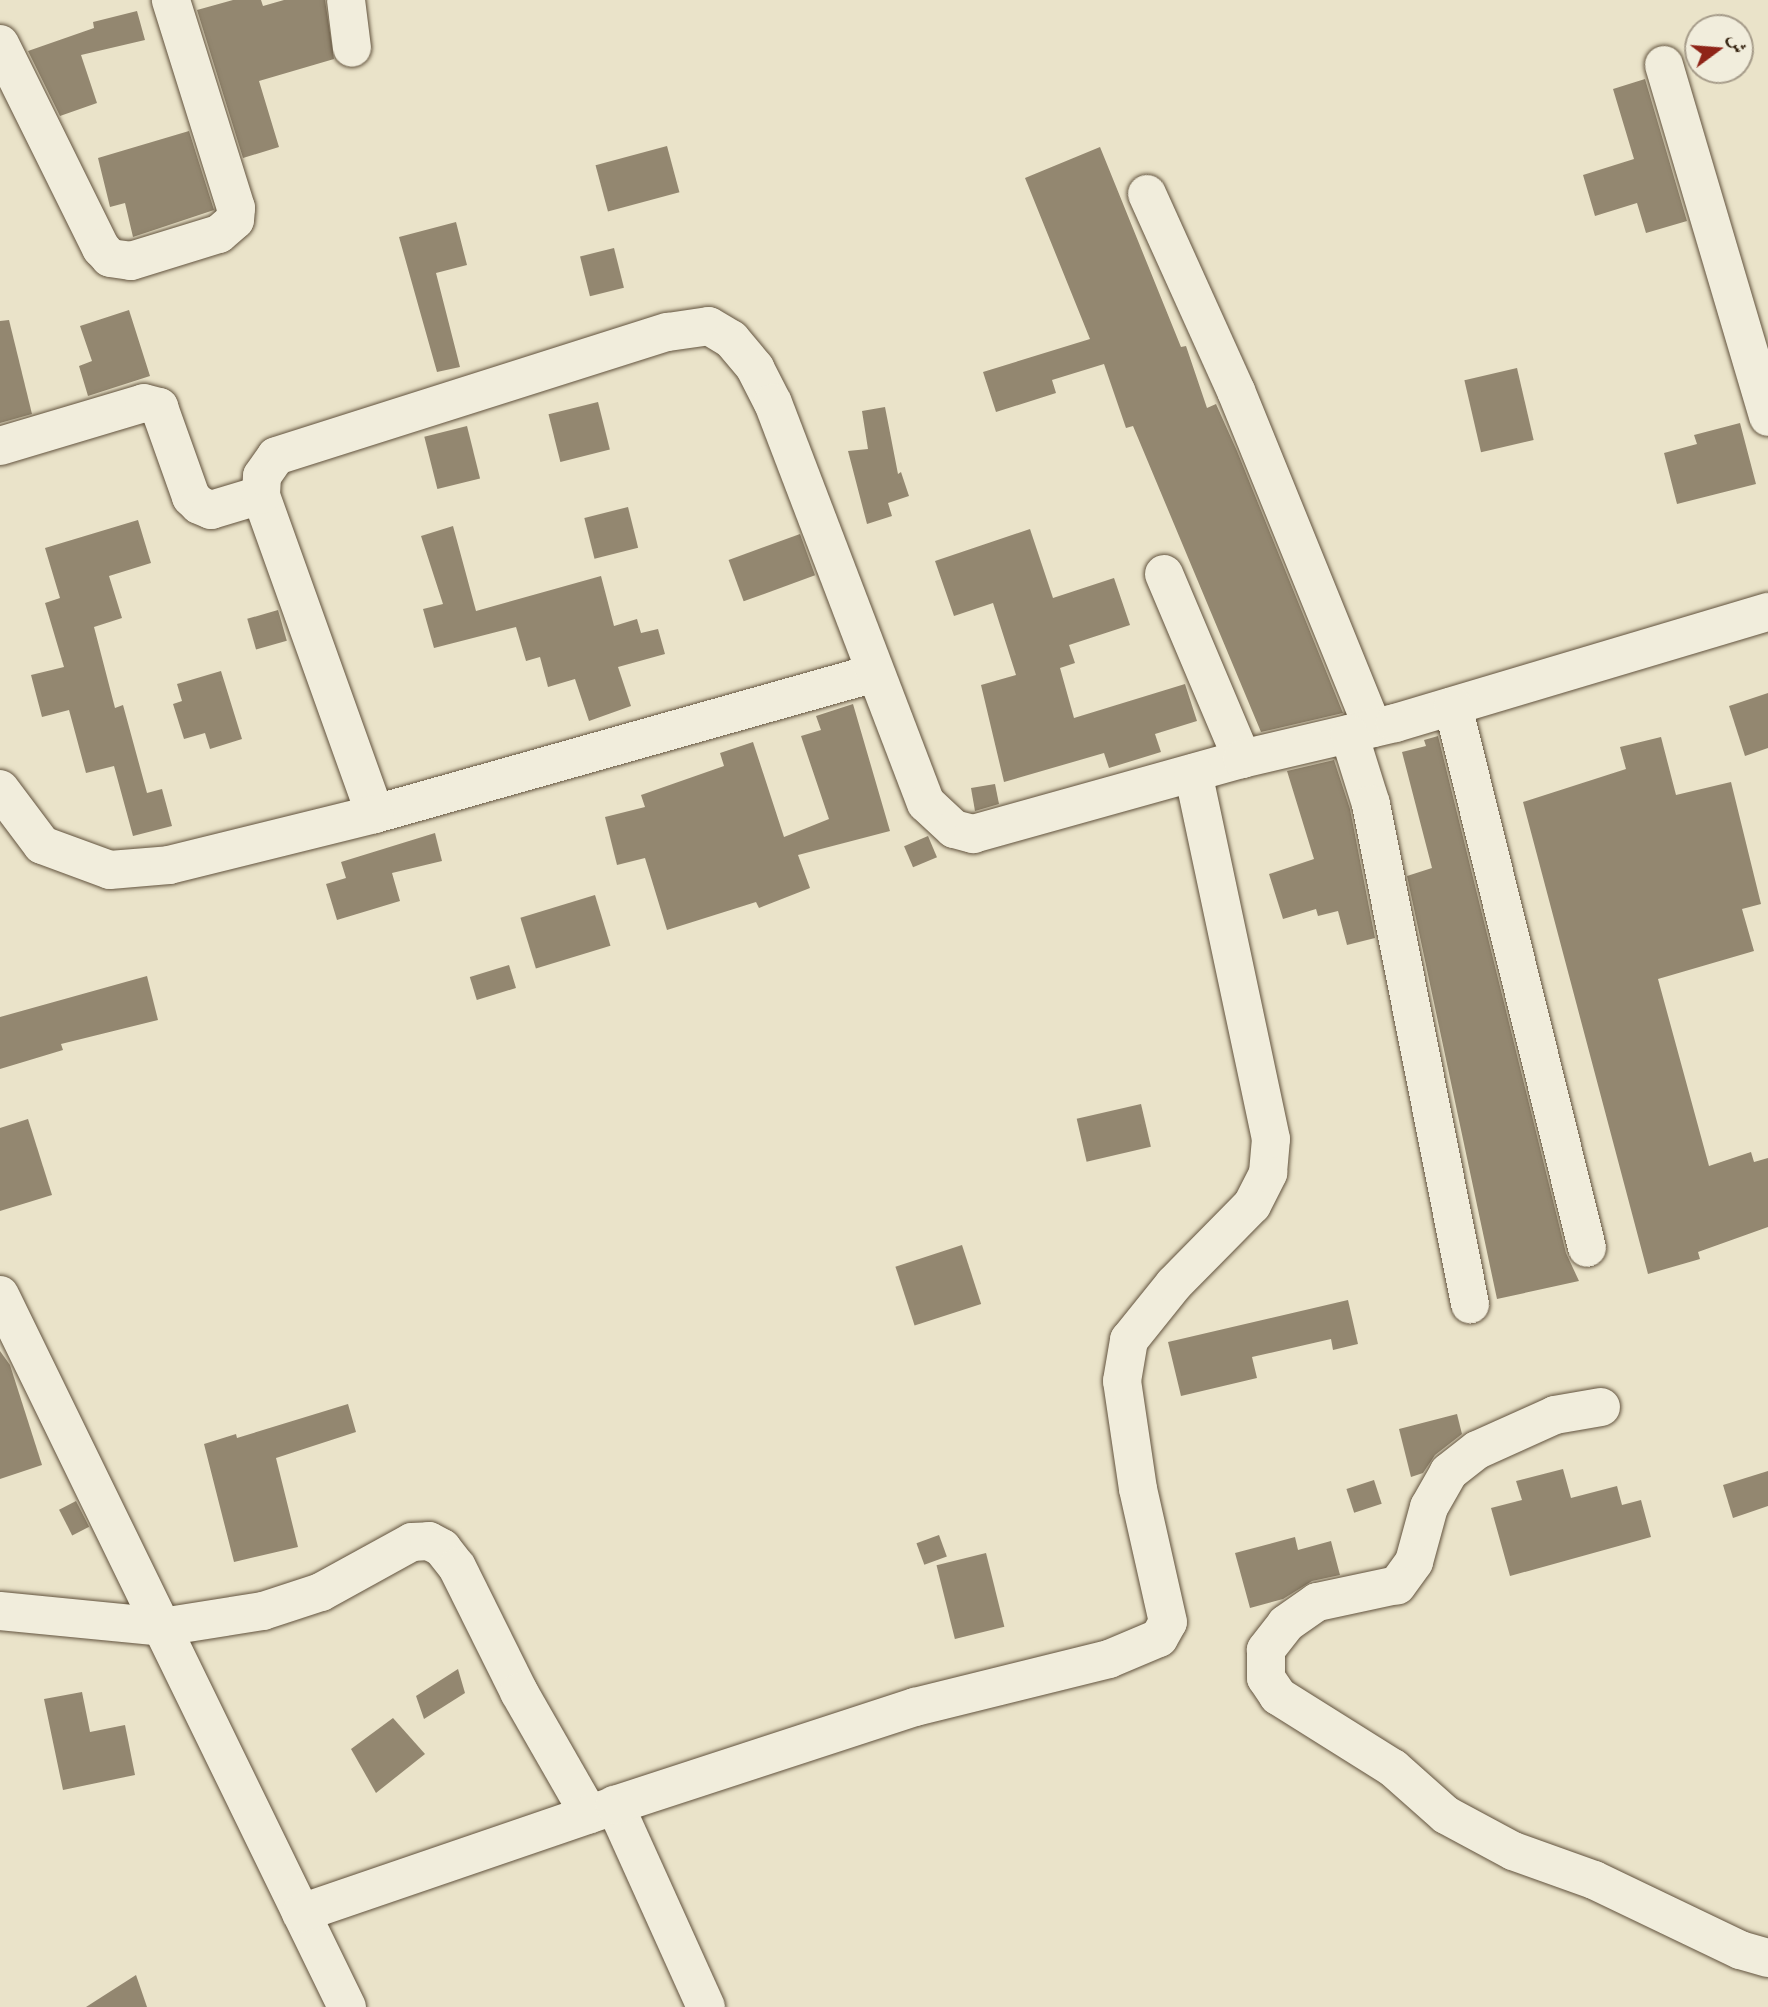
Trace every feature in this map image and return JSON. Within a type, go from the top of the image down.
[{"type":"street","points":[[0,44],[101,248],[110,258],[131,261],[219,234],[235,220],[236,208],[171,0]]},
{"type":"street","points":[[346,0],[352,48]]},
{"type":"street","points":[[1664,65],[1768,417]]},
{"type":"street","points":[[1147,194],[1236,391],[1361,731],[1371,804],[1470,1304]]},
{"type":"street","points":[[375,814],[261,495],[262,476],[276,456],[668,332],[709,326],[739,349],[773,403],[926,803],[954,829],[973,834],[1242,759],[1361,731],[1768,612]]},
{"type":"street","points":[[0,446],[144,402],[159,407],[191,497],[199,505],[211,510],[261,495]]},
{"type":"street","points":[[1164,574],[1242,759]]},
{"type":"street","points":[[0,789],[42,845],[110,870],[169,865],[375,814],[875,673]]},
{"type":"street","points":[[1452,706],[1587,1248]]},
{"type":"street","points":[[301,1913],[915,1706],[1109,1659],[1159,1638],[1168,1622],[1138,1489],[1122,1381],[1129,1340],[1174,1284],[1252,1205],[1268,1173],[1271,1139],[1193,773]]},
{"type":"street","points":[[0,1295],[9,1335],[162,1627],[347,2007]]},
{"type":"street","points":[[1601,1407],[1555,1415],[1477,1450],[1449,1472],[1429,1507],[1414,1562],[1397,1585],[1317,1602],[1286,1623],[1266,1650],[1266,1678],[1278,1696],[1392,1768],[1446,1815],[1513,1851],[1594,1880],[1740,1950],[1768,1958]]},
{"type":"street","points":[[0,1611],[162,1627],[263,1611],[321,1592],[412,1542],[429,1541],[442,1549],[457,1567],[519,1692],[602,1810],[706,2007]]},
{"type":"building","points":[[233,0],[261,0],[263,6],[284,0],[325,0],[334,59],[259,81],[279,147],[243,158],[197,10]]},
{"type":"building","points":[[137,11],[145,40],[81,55],[97,103],[60,116],[28,51],[94,28],[93,22]]},
{"type":"building","points":[[1645,79],[1687,221],[1646,233],[1637,203],[1595,216],[1583,175],[1634,159],[1613,89]]},
{"type":"building","points":[[189,131],[214,210],[133,237],[125,203],[110,207],[98,158]]},
{"type":"building","points":[[667,146],[679,192],[608,212],[596,165]]},
{"type":"building","points":[[1100,147],[1181,347],[1186,346],[1207,408],[1216,404],[1237,451],[1343,713],[1261,732],[1133,426],[1126,428],[1104,364],[1052,380],[1056,393],[996,412],[983,372],[1090,339],[1025,178]]},
{"type":"building","points":[[456,222],[467,265],[436,273],[460,367],[437,372],[399,237]]},
{"type":"building","points":[[614,248],[624,288],[590,296],[580,256]]},
{"type":"building","points":[[129,310],[150,376],[88,396],[79,366],[92,361],[80,326]]},
{"type":"building","points":[[9,320],[32,414],[0,423],[0,321]]},
{"type":"building","points":[[1517,368],[1534,440],[1481,452],[1464,380]]},
{"type":"building","points":[[598,402],[610,450],[560,462],[549,414]]},
{"type":"building","points":[[885,407],[898,474],[901,472],[909,496],[888,503],[892,516],[867,524],[848,451],[868,449],[862,411]]},
{"type":"building","points":[[1740,423],[1756,484],[1677,504],[1664,453],[1697,444],[1694,435]]},
{"type":"building","points":[[467,426],[480,478],[437,489],[424,437]]},
{"type":"building","points":[[628,507],[638,548],[594,559],[584,518]]},
{"type":"building","points":[[138,520],[151,563],[109,576],[122,618],[94,627],[115,708],[123,705],[147,793],[162,789],[172,826],[133,836],[114,766],[86,773],[69,710],[42,717],[31,675],[64,667],[45,603],[60,598],[45,548]]},
{"type":"building","points":[[453,526],[476,611],[601,576],[614,626],[637,619],[641,633],[658,629],[665,654],[618,667],[631,706],[589,721],[575,679],[548,687],[540,657],[526,661],[516,627],[434,648],[423,609],[443,604],[421,536]]},
{"type":"building","points":[[1030,529],[1053,598],[1114,578],[1130,625],[1069,645],[1075,663],[1060,668],[1074,718],[1185,684],[1197,721],[1155,734],[1161,752],[1109,768],[1104,753],[1004,782],[981,685],[1016,675],[993,603],[954,616],[935,561]]},
{"type":"building","points":[[800,534],[815,575],[744,601],[729,560]]},
{"type":"building","points":[[278,610],[287,641],[256,650],[247,619]]},
{"type":"building","points":[[221,671],[242,739],[210,749],[205,733],[184,739],[173,704],[182,701],[177,684]]},
{"type":"building","points":[[1768,693],[1768,748],[1745,756],[1729,706]]},
{"type":"building","points":[[853,704],[890,831],[798,855],[810,888],[759,908],[756,902],[667,930],[645,858],[617,865],[605,817],[645,807],[641,795],[724,766],[720,753],[753,742],[784,837],[829,819],[801,736],[821,730],[816,716]]},
{"type":"building","points":[[1438,736],[1566,1253],[1579,1281],[1497,1299],[1407,876],[1432,868],[1402,752],[1426,746],[1424,740]]},
{"type":"building","points":[[1661,737],[1676,795],[1731,782],[1761,904],[1742,909],[1754,951],[1658,979],[1709,1166],[1751,1152],[1754,1162],[1768,1158],[1768,1227],[1698,1252],[1700,1259],[1648,1274],[1523,802],[1626,769],[1620,747]]},
{"type":"building","points":[[1334,760],[1350,809],[1375,938],[1347,945],[1338,911],[1318,916],[1316,909],[1283,919],[1269,874],[1314,859],[1287,771]]},
{"type":"building","points":[[995,784],[999,804],[975,811],[971,788]]},
{"type":"building","points":[[435,833],[442,861],[392,873],[400,901],[337,920],[326,884],[346,878],[341,862]]},
{"type":"building","points":[[928,836],[937,857],[913,867],[904,846]]},
{"type":"building","points":[[595,895],[610,946],[536,968],[520,918]]},
{"type":"building","points":[[509,965],[516,988],[477,1000],[470,977]]},
{"type":"building","points":[[147,976],[158,1020],[61,1044],[63,1050],[0,1069],[0,1017]]},
{"type":"building","points":[[1141,1104],[1151,1147],[1087,1162],[1077,1119]]},
{"type":"building","points":[[28,1119],[52,1195],[0,1211],[0,1128]]},
{"type":"building","points":[[962,1245],[981,1304],[915,1326],[895,1267]]},
{"type":"building","points":[[1348,1300],[1358,1344],[1333,1350],[1331,1339],[1252,1357],[1257,1378],[1181,1396],[1168,1342]]},
{"type":"building","points":[[0,1351],[10,1365],[42,1465],[0,1479]]},
{"type":"building","points":[[348,1404],[356,1432],[276,1458],[298,1547],[234,1562],[204,1444],[236,1434],[237,1438]]},
{"type":"building","points":[[1457,1414],[1462,1434],[1435,1455],[1423,1473],[1411,1477],[1399,1429]]},
{"type":"building","points":[[1563,1469],[1571,1498],[1617,1486],[1622,1505],[1641,1500],[1651,1537],[1510,1576],[1491,1508],[1522,1500],[1516,1481]]},
{"type":"building","points":[[1768,1471],[1768,1506],[1733,1518],[1723,1485]]},
{"type":"building","points":[[1374,1480],[1382,1504],[1354,1513],[1346,1489]]},
{"type":"building","points":[[76,1501],[89,1527],[72,1535],[59,1510]]},
{"type":"building","points":[[939,1535],[947,1557],[924,1565],[916,1543]]},
{"type":"building","points":[[1295,1537],[1298,1550],[1331,1541],[1340,1575],[1312,1581],[1283,1599],[1250,1608],[1235,1553]]},
{"type":"building","points":[[986,1553],[1004,1627],[955,1639],[937,1565]]},
{"type":"building","points":[[458,1669],[465,1693],[424,1719],[416,1696]]},
{"type":"building","points":[[82,1692],[90,1732],[125,1725],[135,1775],[63,1790],[44,1699]]},
{"type":"building","points":[[393,1718],[425,1754],[376,1793],[351,1749]]},
{"type":"building","points":[[136,1975],[147,2007],[86,2007]]}]
